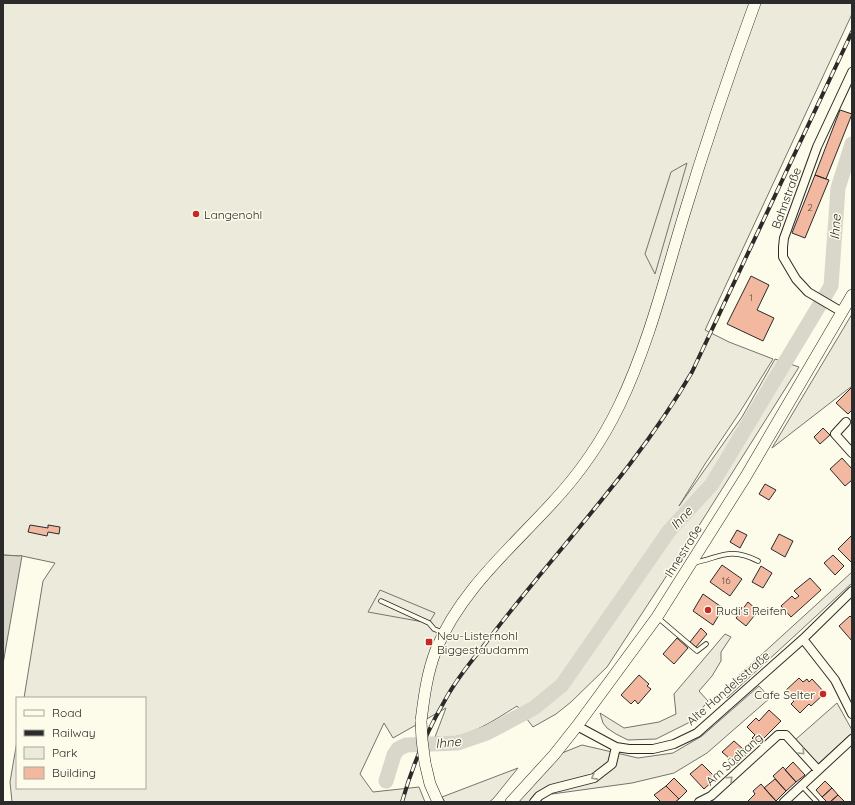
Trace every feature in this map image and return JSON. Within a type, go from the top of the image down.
[{"type":"main road","points":[[436,800],[430,784],[422,740],[421,722],[425,689],[436,651],[444,633],[472,591],[495,563],[554,501],[578,473],[601,440],[620,404],[640,356],[702,156],[755,3]]},
{"type":"main road","name":"Ihnestraße","points":[[511,802],[554,755],[577,726],[657,616],[746,476],[838,310],[852,295]]},
{"type":"street","name":"Bahnstraße","points":[[838,310],[808,292],[796,279],[783,257],[782,247],[817,147],[852,72]]},
{"type":"street","points":[[846,422],[835,434],[852,453]]},
{"type":"street","name":"Alte Handelsstraße","points":[[577,726],[616,747],[629,749],[653,749],[674,744],[697,733],[803,639],[852,591]]},
{"type":"street","points":[[803,639],[835,680],[852,714]]},
{"type":"street","name":"Am Südhang","points":[[699,802],[711,796],[778,736],[786,735],[818,770]]},
{"type":"street","points":[[784,802],[852,739]]},
{"type":"street","points":[[534,802],[539,796],[551,789],[594,778],[612,764],[616,747]]},
{"type":"lane","points":[[691,564],[708,560],[726,553],[744,555],[758,561]]},
{"type":"lane","points":[[381,601],[429,623],[434,629],[444,633]]},
{"type":"lane","points":[[657,616],[697,651],[706,644]]},
{"type":"lane","points":[[801,786],[817,802]]},
{"type":"green space","points":[[3,3],[852,3],[852,14],[705,330],[729,342],[773,359],[679,506],[742,417],[775,359],[799,367],[688,543],[607,667],[571,702],[556,714],[533,727],[517,706],[478,729],[446,738],[435,737],[446,708],[393,738],[384,723],[360,774],[373,792],[419,787],[425,802],[12,802],[10,782],[16,747],[16,789],[146,789],[146,697],[24,697],[43,581],[55,563],[21,555],[3,555]]},
{"type":"green space","points":[[852,314],[852,386],[772,448]]},
{"type":"green space","points":[[725,634],[731,637],[721,652],[721,661],[712,676],[699,691],[708,701],[692,721],[656,739],[628,740],[607,728],[603,723],[600,713],[624,728],[659,722],[676,714],[674,694]]},
{"type":"green space","points":[[759,686],[770,698],[707,753],[674,773],[632,783],[552,794],[550,787],[530,802],[516,802],[562,753],[582,745],[638,758],[673,753],[702,736]]},
{"type":"green space","points":[[518,768],[489,802],[445,802],[442,797]]},
{"type":"shaded area","points":[[687,163],[655,274],[645,254],[671,172]]},
{"type":"shaded area","points":[[3,555],[22,556],[3,664]]},
{"type":"shaded area","points":[[852,572],[852,583],[727,698],[725,688]]},
{"type":"shaded area","points":[[380,590],[435,613],[429,623],[368,612]]},
{"type":"shaded area","points":[[837,703],[852,730],[852,733],[818,764],[795,740]]},
{"type":"building","points":[[840,110],[852,114],[826,179],[815,175]]},
{"type":"building","points":[[815,175],[829,180],[805,238],[792,233]]},
{"type":"building","points":[[751,276],[769,285],[757,310],[774,318],[763,341],[727,324]]},
{"type":"building","points":[[851,388],[852,410],[848,414],[836,403]]},
{"type":"building","points":[[823,428],[830,435],[820,444],[814,437]]},
{"type":"building","points":[[842,458],[852,469],[852,480],[845,486],[830,469]]},
{"type":"building","points":[[765,484],[776,490],[769,500],[759,494]]},
{"type":"building","points":[[30,525],[48,528],[48,525],[60,527],[59,534],[48,532],[47,536],[28,532]]},
{"type":"building","points":[[737,530],[747,535],[740,548],[730,542]]},
{"type":"building","points":[[779,534],[793,541],[785,557],[771,549]]},
{"type":"building","points":[[852,535],[852,563],[838,549]]},
{"type":"building","points":[[833,555],[844,566],[835,575],[824,563]]},
{"type":"building","points":[[722,565],[742,579],[730,596],[710,582]]},
{"type":"building","points":[[761,566],[772,573],[763,588],[752,582]]},
{"type":"building","points":[[810,578],[821,590],[791,617],[781,606],[792,596],[795,599],[799,596],[794,591]]},
{"type":"building","name":"Rudi's Reifen","points":[[703,594],[723,608],[713,625],[693,611]]},
{"type":"building","points":[[748,602],[758,611],[746,626],[736,618]]},
{"type":"building","points":[[850,616],[852,618],[852,641],[839,626]]},
{"type":"building","points":[[701,628],[707,634],[696,647],[690,642]]},
{"type":"building","points":[[677,638],[688,648],[674,664],[663,654]]},
{"type":"building","points":[[639,675],[649,684],[647,686],[651,689],[638,704],[635,700],[631,704],[621,695]]},
{"type":"building","points":[[799,678],[803,682],[807,679],[809,682],[812,679],[825,693],[811,706],[809,704],[800,713],[791,704],[794,701],[784,692]]},
{"type":"building","points":[[769,710],[781,721],[758,744],[752,738],[755,735],[747,727],[756,718],[759,721]]},
{"type":"building","points":[[734,741],[743,749],[745,747],[749,752],[736,764],[722,752]]},
{"type":"building","points":[[793,762],[805,775],[796,782],[785,770]]},
{"type":"building","points":[[702,764],[716,778],[704,789],[690,774]]},
{"type":"building","points":[[783,767],[796,782],[786,791],[773,776]]},
{"type":"building","points":[[674,778],[687,791],[679,799],[666,786]]},
{"type":"building","points":[[775,779],[786,791],[776,801],[764,788]]},
{"type":"building","points":[[825,781],[832,788],[822,797],[816,790]]},
{"type":"building","points":[[761,784],[776,801],[747,802],[755,794],[753,791]]},
{"type":"building","points":[[666,786],[679,799],[675,802],[661,802],[654,795]]},
{"type":"building","points":[[832,788],[838,795],[830,802],[827,802],[822,797]]},
{"type":"building","points":[[838,795],[844,801],[843,802],[830,802]]},
{"type":"waterway","name":"Ihne","points":[[386,781],[394,755],[398,749],[406,745],[458,743],[487,733],[534,708],[562,685],[669,531],[712,484],[831,286],[838,188],[852,144]]},
{"type":"railway","points":[[402,802],[410,776],[425,738],[437,714],[457,681],[508,614],[618,480],[657,427],[692,372],[852,32]]},
{"type":"place","name":"Langenohl","points":[[196,214]]},
{"type":"place","name":"Rudi's Reifen","points":[[708,610]]},
{"type":"place","name":"Neu-Listernohl Biggestaudamm","points":[[429,642]]},
{"type":"place","name":"Cafe Selter","points":[[823,694]]}]
